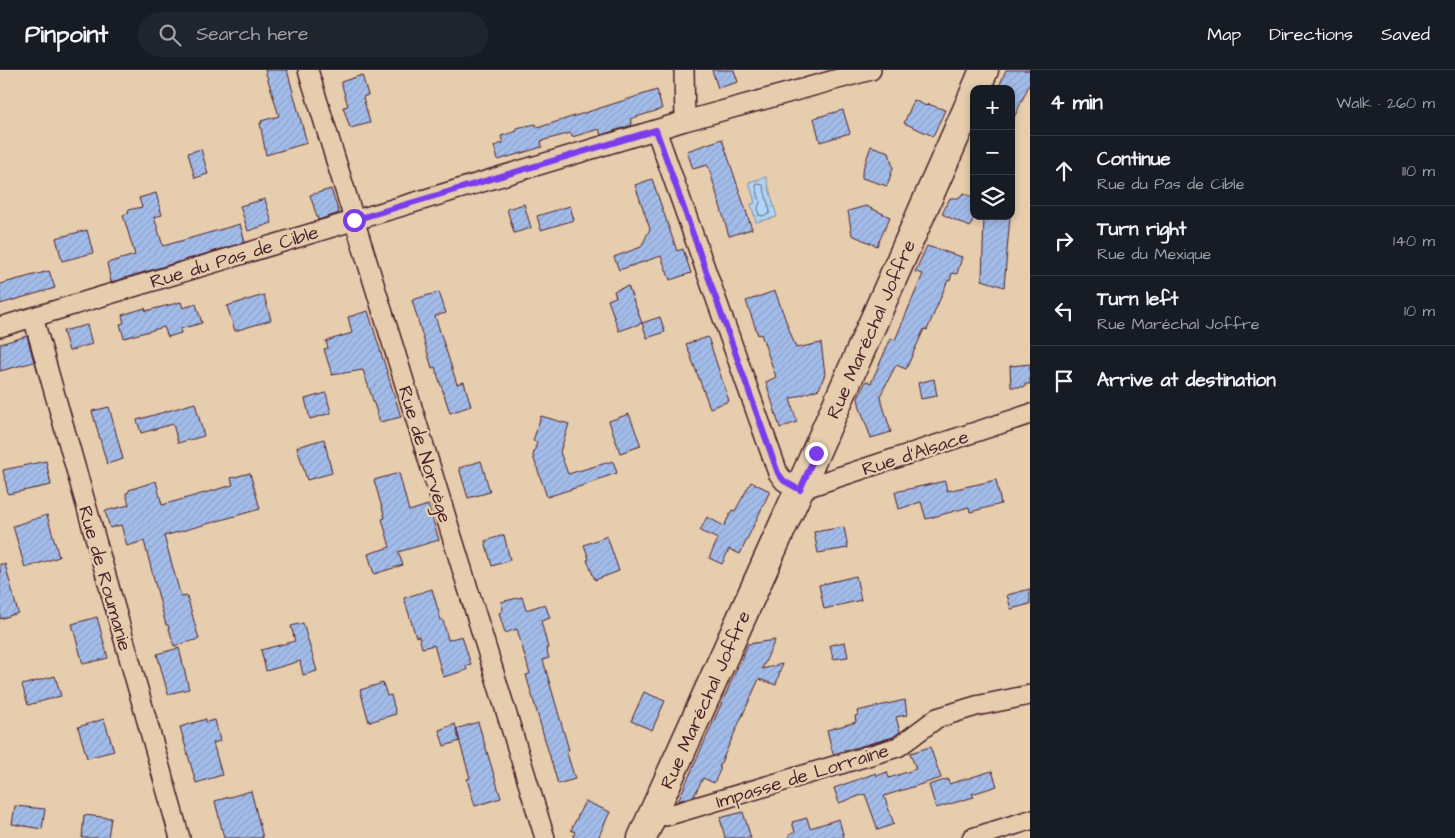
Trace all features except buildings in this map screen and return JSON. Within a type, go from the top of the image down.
[{"type":"main road","points":[[978,85],[984,70]]},
{"type":"main road","name":"Rue Maréchal Joffre","points":[[642,838],[800,490],[970,103]]},
{"type":"street","name":"Rue de Norvège","points":[[308,70],[545,838]]},
{"type":"street","points":[[684,70],[685,121]]},
{"type":"street","name":"Rue du Pas de Cible","points":[[0,327],[685,121],[871,70]]},
{"type":"street","points":[[656,130],[778,473],[784,481],[800,490]]},
{"type":"street","name":"Rue de Roumanie","points":[[33,317],[180,838]]},
{"type":"street","name":"Rue d'Alsace","points":[[800,490],[1030,414]]},
{"type":"street","name":"Impasse de Lorraine","points":[[654,811],[666,816],[889,749],[898,746],[937,718],[976,706],[1030,695]]},
{"type":"street","points":[[972,838],[1030,820]]},
{"type":"water","points":[[766,177],[777,217],[756,222],[751,204],[755,203],[749,182]]},
{"type":"route","points":[[354,220],[656,130],[778,473],[784,481],[800,490],[816,453]]}]
